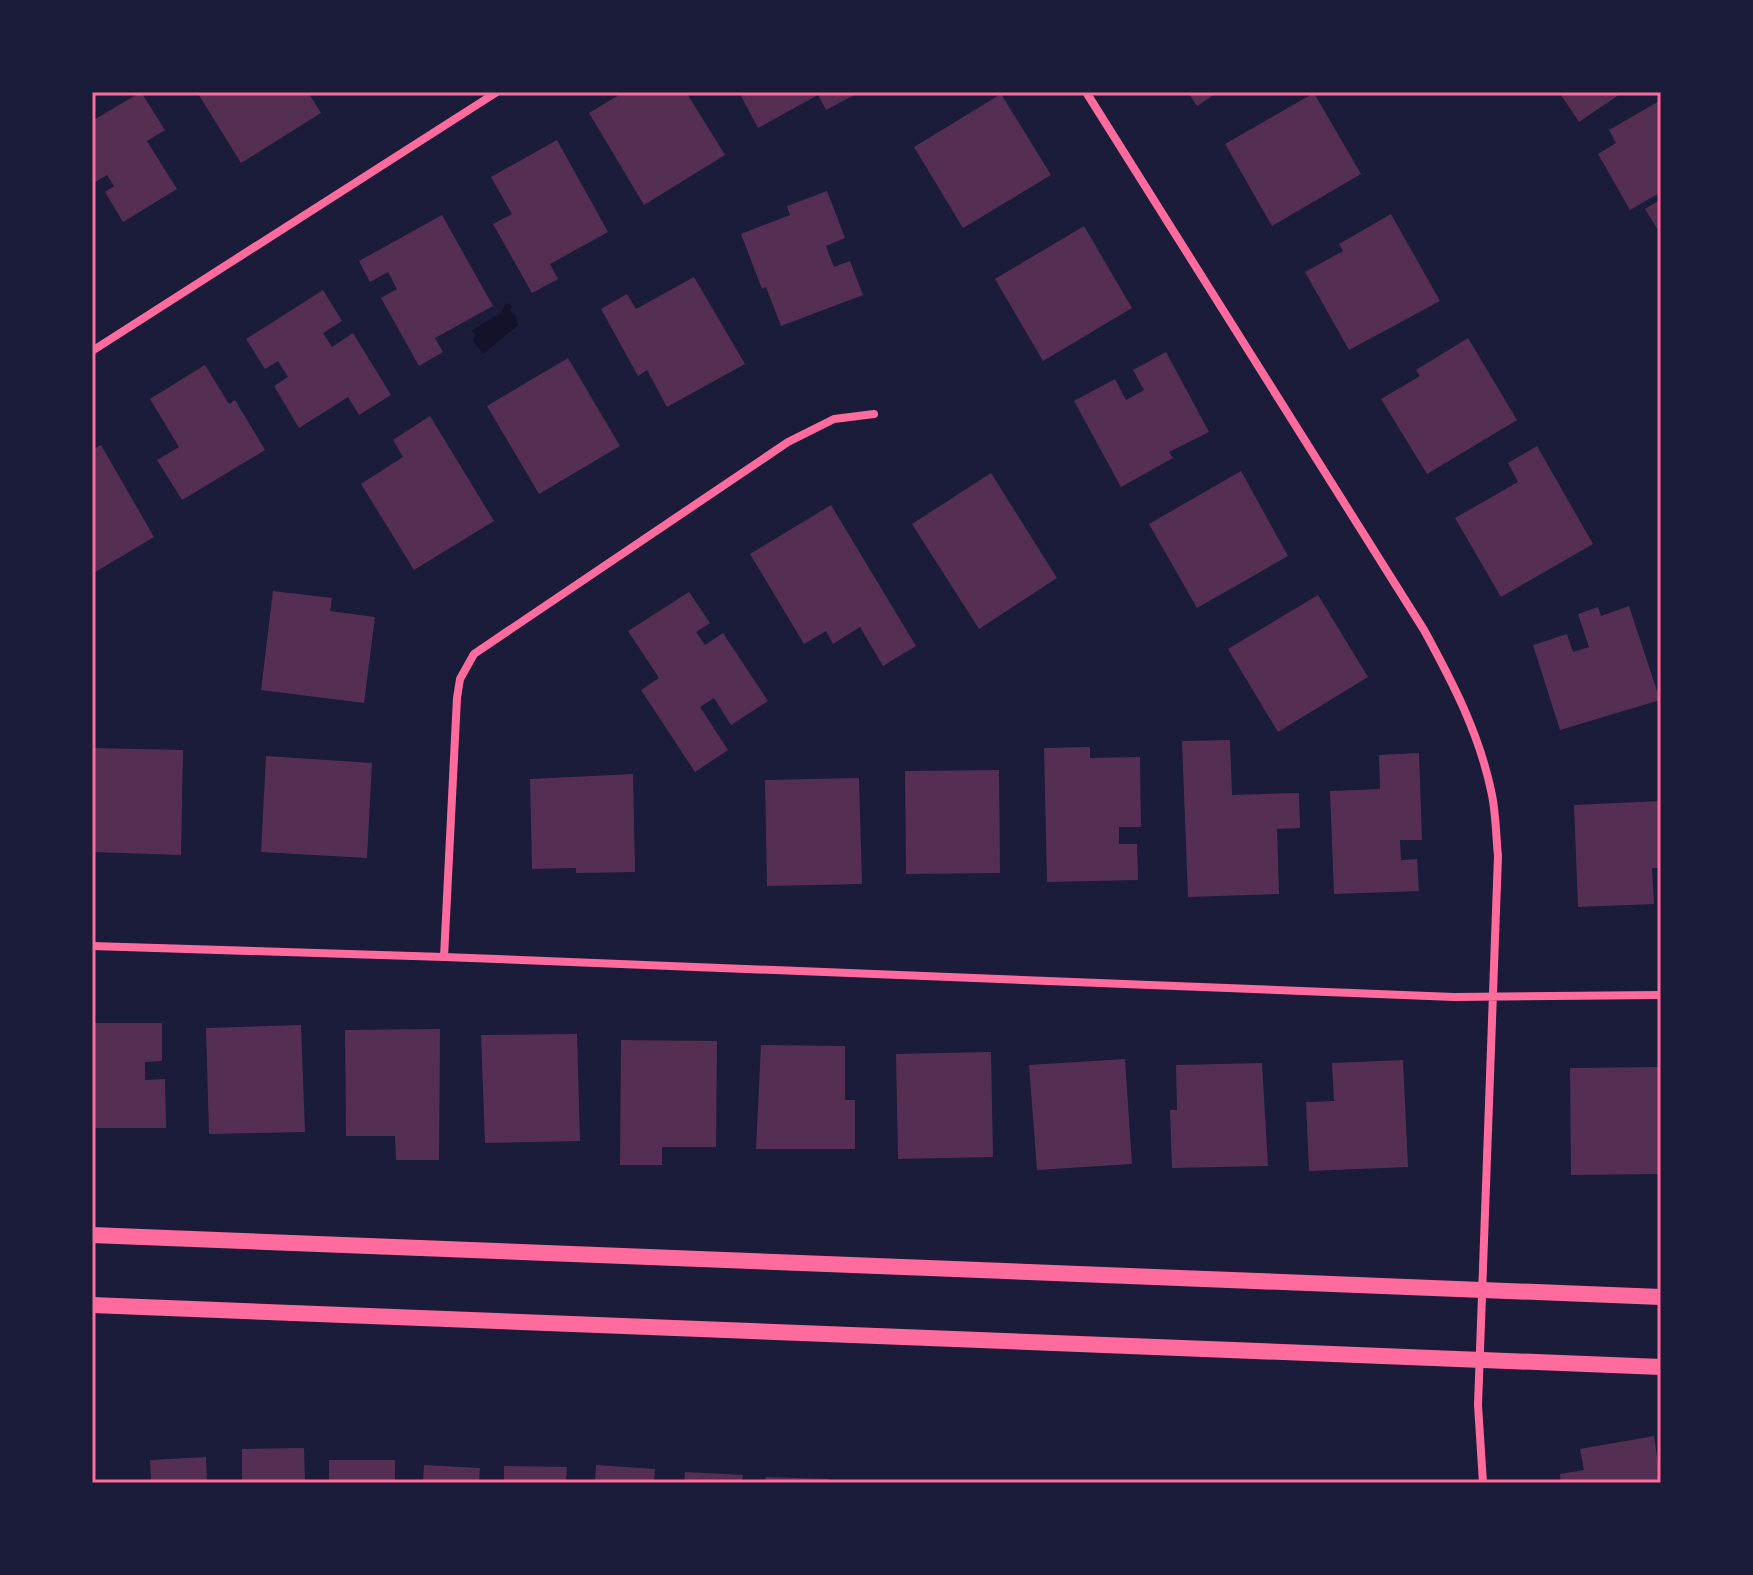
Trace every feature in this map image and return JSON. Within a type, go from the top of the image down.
[{"type":"main road","points":[[92,1235],[1661,1297]]},
{"type":"main road","points":[[92,1305],[1661,1367]]},
{"type":"street","points":[[92,351],[497,92]]},
{"type":"street","points":[[1086,92],[1424,630],[1459,695],[1479,744],[1492,796],[1498,856],[1478,1418],[1483,1483]]},
{"type":"street","points":[[444,957],[457,698],[460,679],[474,654],[788,442],[834,419],[874,414]]},
{"type":"street","points":[[92,946],[1454,997],[1661,995]]},
{"type":"shaded area","points":[[506,303],[512,306],[510,311],[516,316],[518,325],[483,354],[473,341],[476,335],[471,331],[501,313]]},
{"type":"building","points":[[141,92],[165,130],[147,141],[177,189],[123,222],[105,192],[114,186],[107,175],[92,184],[92,121]]},
{"type":"building","points":[[197,92],[308,92],[321,113],[241,163]]},
{"type":"building","points":[[624,92],[686,92],[725,155],[644,205],[589,113]]},
{"type":"building","points":[[739,92],[853,92],[854,95],[826,110],[818,95],[758,128]]},
{"type":"building","points":[[1188,92],[1218,92],[1197,106]]},
{"type":"building","points":[[1559,92],[1623,92],[1579,122]]},
{"type":"building","points":[[1314,93],[1361,174],[1272,226],[1225,144]]},
{"type":"building","points":[[1001,94],[1051,175],[963,228],[914,147]]},
{"type":"building","points":[[1661,100],[1661,192],[1630,210],[1598,154],[1616,143],[1609,130]]},
{"type":"building","points":[[557,140],[608,232],[550,264],[558,279],[532,293],[493,224],[512,214],[491,177]]},
{"type":"building","points":[[827,191],[845,238],[826,246],[834,267],[850,261],[863,295],[781,326],[766,287],[762,289],[741,234],[790,215],[787,206]]},
{"type":"building","points":[[1661,199],[1661,235],[1645,209]]},
{"type":"building","points":[[1391,214],[1440,301],[1349,350],[1305,272],[1343,251],[1339,244]]},
{"type":"building","points":[[442,215],[493,306],[435,338],[443,352],[419,366],[381,298],[397,289],[388,272],[370,282],[359,261]]},
{"type":"building","points":[[1084,226],[1132,308],[1043,361],[995,279]]},
{"type":"building","points":[[694,277],[745,364],[667,407],[647,370],[638,376],[601,309],[627,294],[636,309]]},
{"type":"building","points":[[323,290],[342,321],[323,333],[332,347],[353,333],[391,395],[359,415],[348,397],[299,428],[274,386],[288,377],[278,361],[265,369],[246,339]]},
{"type":"building","points":[[1468,338],[1517,420],[1427,474],[1381,399],[1420,376],[1416,370]]},
{"type":"building","points":[[1166,352],[1209,432],[1169,452],[1173,458],[1121,487],[1074,401],[1115,379],[1126,400],[1144,390],[1133,370]]},
{"type":"building","points":[[568,358],[620,446],[539,494],[487,406]]},
{"type":"building","points":[[205,365],[229,404],[235,400],[265,450],[182,500],[157,460],[179,447],[150,399]]},
{"type":"building","points":[[430,416],[494,521],[414,570],[361,484],[403,457],[393,440]]},
{"type":"building","points":[[101,445],[154,537],[92,574],[92,450]]},
{"type":"building","points":[[1537,446],[1593,544],[1501,597],[1455,518],[1518,482],[1508,463]]},
{"type":"building","points":[[1241,471],[1288,556],[1197,608],[1149,524]]},
{"type":"building","points":[[991,473],[1057,578],[979,629],[912,524]]},
{"type":"building","points":[[831,505],[916,646],[883,666],[860,627],[833,644],[826,631],[804,644],[750,554]]},
{"type":"building","points":[[273,591],[332,598],[330,611],[375,617],[364,703],[261,690]]},
{"type":"building","points":[[689,592],[710,623],[696,632],[705,645],[723,633],[768,701],[731,725],[714,698],[700,707],[728,750],[695,772],[641,690],[659,678],[628,631]]},
{"type":"building","points":[[1318,595],[1368,677],[1278,732],[1228,649]]},
{"type":"building","points":[[1629,606],[1660,700],[1560,730],[1533,645],[1567,634],[1573,652],[1589,647],[1578,614],[1598,607],[1601,616]]},
{"type":"building","points":[[1230,740],[1232,795],[1299,793],[1300,828],[1277,829],[1279,894],[1188,897],[1182,741]]},
{"type":"building","points":[[1090,747],[1090,758],[1140,757],[1141,827],[1119,827],[1119,844],[1137,844],[1138,880],[1047,882],[1044,748]]},
{"type":"building","points":[[92,748],[183,750],[181,855],[92,852]]},
{"type":"building","points":[[1419,753],[1422,840],[1400,840],[1401,860],[1417,859],[1419,891],[1334,894],[1330,791],[1380,789],[1379,755]]},
{"type":"building","points":[[266,756],[372,763],[367,858],[261,852]]},
{"type":"building","points":[[999,770],[1000,873],[906,874],[905,771]]},
{"type":"building","points":[[633,774],[635,872],[576,873],[576,868],[532,869],[530,779]]},
{"type":"building","points":[[859,778],[862,884],[767,886],[765,780]]},
{"type":"building","points":[[1661,801],[1661,868],[1652,868],[1654,904],[1578,907],[1574,805]]},
{"type":"building","points":[[92,1023],[162,1023],[162,1061],[145,1062],[145,1080],[165,1079],[166,1128],[92,1128]]},
{"type":"building","points":[[301,1025],[305,1132],[209,1134],[206,1028]]},
{"type":"building","points":[[440,1029],[439,1160],[396,1160],[395,1136],[346,1136],[345,1030]]},
{"type":"building","points":[[577,1034],[580,1141],[485,1143],[481,1035]]},
{"type":"building","points":[[621,1040],[717,1041],[716,1147],[662,1147],[662,1165],[620,1165]]},
{"type":"building","points":[[761,1045],[845,1046],[845,1100],[855,1100],[855,1149],[756,1149]]},
{"type":"building","points":[[991,1052],[993,1157],[898,1159],[896,1054]]},
{"type":"building","points":[[1125,1059],[1132,1164],[1037,1170],[1029,1065]]},
{"type":"building","points":[[1403,1060],[1408,1167],[1309,1171],[1306,1102],[1334,1101],[1332,1063]]},
{"type":"building","points":[[1262,1063],[1268,1166],[1172,1168],[1170,1110],[1177,1110],[1176,1065]]},
{"type":"building","points":[[1661,1067],[1661,1174],[1571,1175],[1570,1068]]},
{"type":"building","points":[[1654,1436],[1661,1483],[1561,1483],[1560,1474],[1584,1470],[1580,1449]]},
{"type":"building","points":[[304,1448],[305,1483],[242,1483],[242,1449]]},
{"type":"building","points":[[206,1457],[207,1483],[151,1483],[150,1460]]},
{"type":"building","points":[[329,1460],[395,1460],[395,1483],[329,1483]]},
{"type":"building","points":[[424,1465],[480,1468],[479,1483],[423,1483]]},
{"type":"building","points":[[596,1465],[655,1469],[654,1483],[595,1483]]},
{"type":"building","points":[[504,1466],[567,1467],[566,1483],[504,1483]]},
{"type":"building","points":[[685,1472],[743,1475],[742,1483],[684,1483]]},
{"type":"building","points":[[766,1477],[829,1479],[828,1483],[765,1483]]}]
